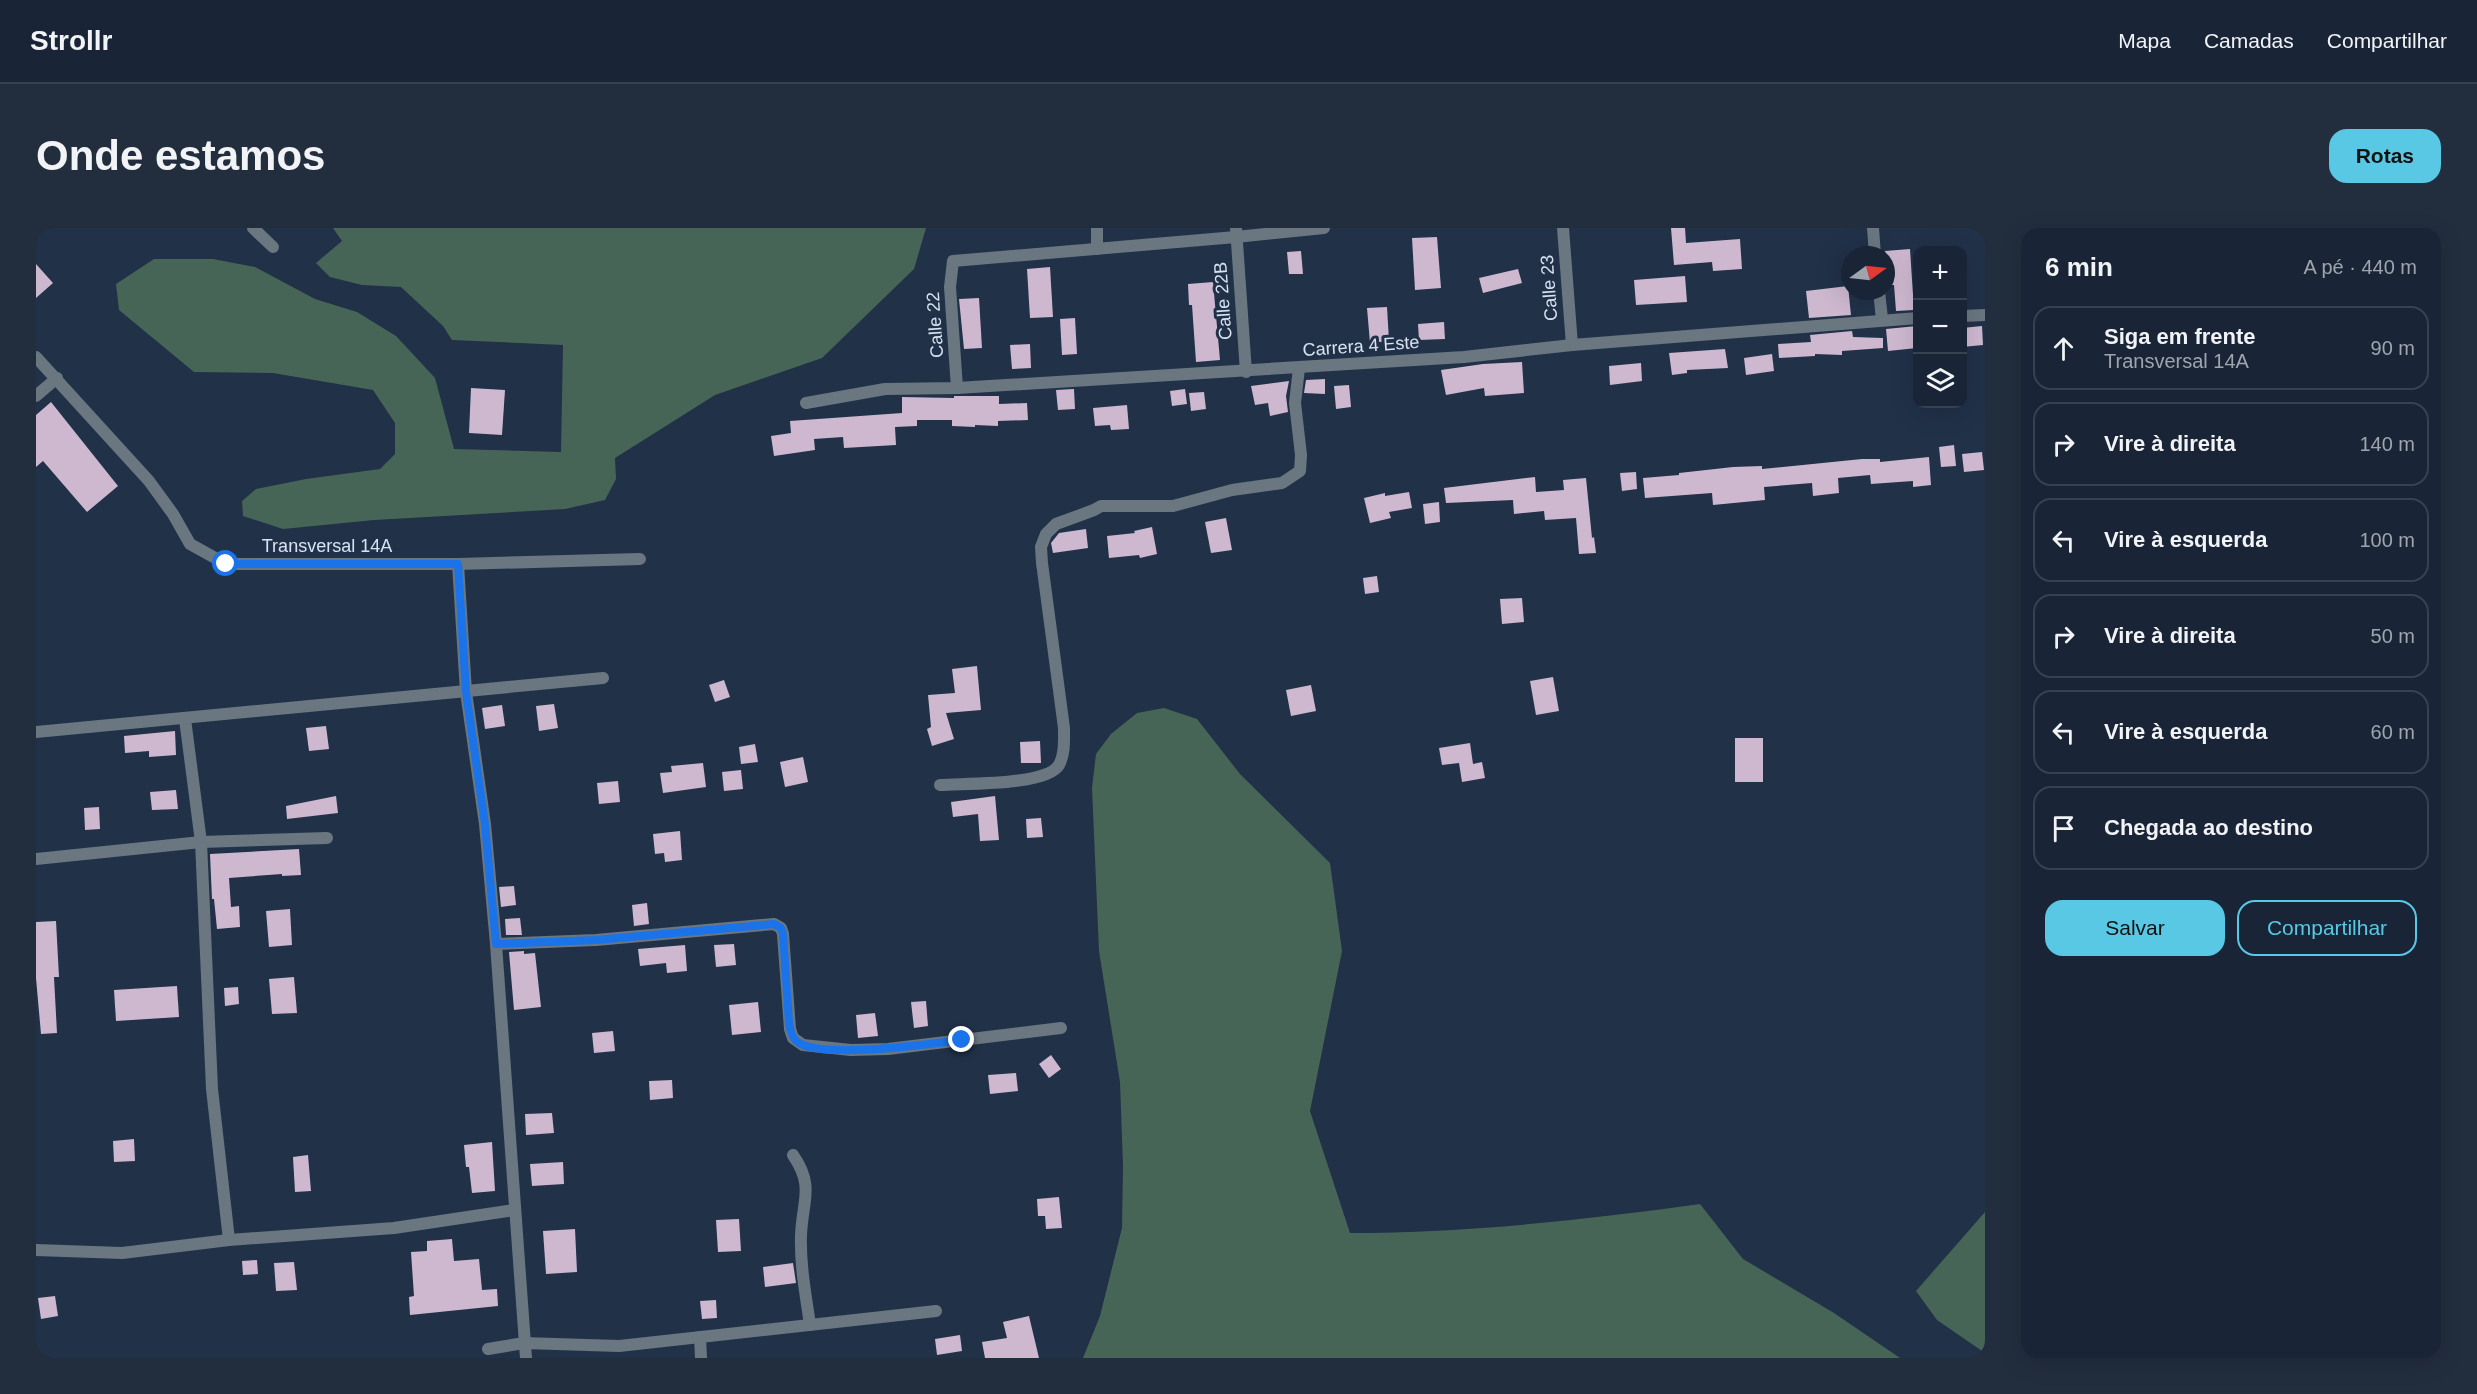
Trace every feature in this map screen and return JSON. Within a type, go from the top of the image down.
[{"type":"street","points":[[253,228],[273,247]]},
{"type":"street","points":[[1097,228],[1097,249],[1236,233],[1324,228]]},
{"type":"street","name":"Calle 23","points":[[1563,228],[1572,345]]},
{"type":"street","points":[[1873,228],[1874,246]]},
{"type":"street","name":"Calle 22B","points":[[1236,233],[1246,372]]},
{"type":"street","name":"Calle 22","points":[[957,388],[950,287],[953,261],[1097,249]]},
{"type":"street","points":[[1880,300],[1882,319]]},
{"type":"street","points":[[1967,316],[1985,315]]},
{"type":"street","name":"Carrera 4 Este","points":[[806,403],[885,388],[957,388],[1246,372],[1464,357],[1572,345],[1913,318]]},
{"type":"street","name":"Transversal 14A","points":[[36,357],[149,481],[173,514],[190,544],[226,564],[458,564],[640,559]]},
{"type":"street","points":[[940,785],[1033,778],[1052,773],[1059,764],[1064,751],[1064,728],[1042,562],[1041,547],[1046,534],[1060,520],[1085,514],[1101,506],[1173,507],[1232,490],[1282,483],[1300,471],[1301,455],[1296,403],[1299,368]]},
{"type":"street","points":[[36,396],[57,378]]},
{"type":"street","points":[[458,564],[466,692],[485,824],[496,944],[526,1358]]},
{"type":"street","points":[[36,732],[603,678]]},
{"type":"street","points":[[184,719],[201,842],[212,1089],[229,1240]]},
{"type":"street","points":[[36,859],[201,842],[327,838]]},
{"type":"street","points":[[496,944],[596,940],[774,924],[781,928],[783,934],[790,1029],[796,1041],[803,1045],[852,1050],[888,1049],[1061,1028]]},
{"type":"street","points":[[793,1155],[806,1177],[801,1237],[810,1325]]},
{"type":"street","points":[[36,1250],[115,1253],[229,1240],[394,1228],[514,1210]]},
{"type":"street","points":[[488,1349],[524,1343],[619,1346],[936,1311]]},
{"type":"street","points":[[700,1337],[701,1358]]},
{"type":"green space","points":[[333,228],[926,228],[914,269],[822,358],[715,395],[615,458],[616,479],[605,500],[565,509],[374,520],[283,529],[243,516],[242,501],[256,489],[306,479],[380,469],[395,454],[395,423],[373,390],[273,373],[194,372],[119,310],[116,284],[154,259],[213,259],[255,267],[315,299],[357,312],[396,336],[435,378],[454,449],[561,452],[563,345],[452,340],[443,326],[401,287],[362,285],[330,277],[316,263],[342,241]]},
{"type":"green space","points":[[1164,708],[1197,719],[1240,774],[1330,863],[1342,951],[1310,1111],[1350,1233],[1438,1231],[1525,1224],[1700,1204],[1743,1259],[1834,1313],[1900,1358],[1083,1358],[1100,1316],[1122,1228],[1123,1166],[1120,1082],[1099,951],[1092,788],[1096,754],[1111,734],[1137,713]]},
{"type":"green space","points":[[1985,1212],[1985,1353],[1937,1320],[1916,1291]]},
{"type":"building","points":[[1671,228],[1685,228],[1686,243],[1740,239],[1742,269],[1713,271],[1712,262],[1674,265]]},
{"type":"building","points":[[1437,237],[1441,288],[1415,290],[1412,238]]},
{"type":"building","points":[[1910,249],[1913,310],[1896,311],[1895,250]]},
{"type":"building","points":[[1301,251],[1303,274],[1289,274],[1287,252]]},
{"type":"building","points":[[36,264],[53,283],[36,298]]},
{"type":"building","points":[[1050,267],[1053,317],[1030,318],[1027,269]]},
{"type":"building","points":[[1518,269],[1522,283],[1483,293],[1479,278]]},
{"type":"building","points":[[1685,276],[1687,302],[1636,305],[1634,280]]},
{"type":"building","points":[[1213,282],[1220,360],[1196,362],[1192,305],[1189,305],[1188,284]]},
{"type":"building","points":[[1841,287],[1841,300],[1849,300],[1851,315],[1809,318],[1806,291]]},
{"type":"building","points":[[979,298],[982,348],[964,349],[959,299]]},
{"type":"building","points":[[1387,307],[1389,341],[1370,343],[1367,308]]},
{"type":"building","points":[[1075,318],[1077,354],[1062,355],[1060,319]]},
{"type":"building","points":[[1444,322],[1445,339],[1419,340],[1418,324]]},
{"type":"building","points":[[1913,326],[1913,348],[1888,351],[1886,329]]},
{"type":"building","points":[[1982,326],[1983,345],[1967,347],[1967,328]]},
{"type":"building","points":[[1852,331],[1853,337],[1883,338],[1883,348],[1842,351],[1842,355],[1815,354],[1815,356],[1779,358],[1778,344],[1811,342],[1810,335]]},
{"type":"building","points":[[1030,344],[1031,368],[1012,369],[1010,345]]},
{"type":"building","points":[[1725,349],[1728,368],[1687,370],[1687,373],[1672,375],[1669,353]]},
{"type":"building","points":[[1772,354],[1774,371],[1746,375],[1744,358]]},
{"type":"building","points":[[1522,362],[1524,393],[1485,396],[1484,388],[1446,395],[1441,370],[1483,364]]},
{"type":"building","points":[[1641,363],[1642,381],[1610,385],[1609,366]]},
{"type":"building","points":[[1325,379],[1325,394],[1304,393],[1306,380]]},
{"type":"building","points":[[1289,381],[1286,396],[1288,412],[1270,416],[1268,403],[1255,405],[1251,386]]},
{"type":"building","points":[[1349,385],[1351,407],[1336,409],[1334,386]]},
{"type":"building","points":[[471,388],[505,390],[502,435],[469,433]]},
{"type":"building","points":[[1074,389],[1075,409],[1058,410],[1056,390]]},
{"type":"building","points":[[1185,389],[1187,404],[1172,406],[1170,391]]},
{"type":"building","points":[[1204,392],[1206,409],[1191,411],[1189,393]]},
{"type":"building","points":[[954,396],[999,396],[999,404],[1027,403],[1028,420],[998,421],[998,426],[975,425],[975,427],[952,426],[952,420],[917,420],[917,426],[895,427],[896,445],[844,448],[843,437],[814,439],[815,450],[774,456],[771,436],[791,433],[790,421],[902,413],[902,397],[954,398]]},
{"type":"building","points":[[51,402],[118,486],[87,512],[43,461],[36,467],[36,415]]},
{"type":"building","points":[[1127,405],[1129,429],[1111,430],[1110,425],[1095,426],[1093,408]]},
{"type":"building","points":[[1954,445],[1956,466],[1941,467],[1939,447]]},
{"type":"building","points":[[1982,452],[1984,470],[1964,472],[1962,454]]},
{"type":"building","points":[[1929,457],[1931,485],[1913,487],[1913,481],[1871,484],[1870,475],[1838,478],[1839,493],[1813,496],[1812,483],[1764,487],[1765,500],[1713,505],[1712,493],[1645,498],[1643,478],[1733,467],[1762,466],[1762,469],[1862,459],[1880,459],[1880,462]]},
{"type":"building","points":[[1636,472],[1637,489],[1622,491],[1620,473]]},
{"type":"building","points":[[1535,477],[1536,492],[1564,490],[1563,480],[1586,478],[1592,538],[1594,537],[1596,553],[1579,554],[1576,518],[1545,520],[1544,511],[1514,514],[1513,500],[1446,503],[1444,488]]},
{"type":"building","points":[[1409,492],[1412,508],[1389,512],[1391,518],[1370,523],[1364,498],[1385,493],[1385,496]]},
{"type":"building","points":[[1439,502],[1440,522],[1425,524],[1423,504]]},
{"type":"building","points":[[1226,518],[1232,550],[1211,553],[1205,522]]},
{"type":"building","points":[[1152,527],[1157,554],[1140,558],[1139,555],[1109,558],[1107,536],[1135,533],[1134,531]]},
{"type":"building","points":[[1086,529],[1088,548],[1053,553],[1051,543],[1059,533]]},
{"type":"building","points":[[1377,576],[1379,592],[1365,594],[1363,578]]},
{"type":"building","points":[[1522,598],[1524,622],[1502,624],[1500,599]]},
{"type":"building","points":[[977,666],[981,710],[946,713],[954,739],[932,746],[927,729],[931,727],[928,695],[955,693],[952,669]]},
{"type":"building","points":[[1553,677],[1559,711],[1536,715],[1530,681]]},
{"type":"building","points":[[724,680],[730,697],[715,702],[709,685]]},
{"type":"building","points":[[1311,685],[1316,711],[1291,716],[1286,690]]},
{"type":"building","points":[[554,704],[558,728],[539,731],[536,706]]},
{"type":"building","points":[[502,705],[505,726],[485,729],[482,708]]},
{"type":"building","points":[[326,726],[329,749],[309,751],[306,728]]},
{"type":"building","points":[[175,731],[176,755],[149,757],[149,751],[125,753],[124,736]]},
{"type":"building","points":[[1735,738],[1763,738],[1763,782],[1735,782]]},
{"type":"building","points":[[1040,741],[1041,763],[1021,763],[1020,742]]},
{"type":"building","points":[[1470,743],[1473,764],[1482,762],[1485,778],[1462,782],[1459,763],[1442,765],[1439,748]]},
{"type":"building","points":[[755,744],[758,762],[741,764],[739,747]]},
{"type":"building","points":[[803,757],[808,782],[785,787],[780,762]]},
{"type":"building","points":[[703,763],[706,787],[663,793],[660,773],[672,772],[671,766]]},
{"type":"building","points":[[741,770],[743,789],[724,791],[722,772]]},
{"type":"building","points":[[618,781],[620,802],[599,804],[597,783]]},
{"type":"building","points":[[176,790],[178,809],[152,810],[150,792]]},
{"type":"building","points":[[336,796],[338,813],[287,819],[286,806]]},
{"type":"building","points":[[995,796],[999,840],[980,841],[978,814],[953,817],[951,802]]},
{"type":"building","points":[[99,807],[100,829],[85,830],[84,808]]},
{"type":"building","points":[[1041,818],[1043,837],[1027,838],[1026,819]]},
{"type":"building","points":[[680,831],[682,860],[665,862],[664,853],[655,854],[653,834]]},
{"type":"building","points":[[299,849],[301,875],[229,878],[231,907],[239,906],[240,927],[217,929],[214,899],[212,899],[210,854]]},
{"type":"building","points":[[514,886],[516,905],[501,907],[499,887]]},
{"type":"building","points":[[647,903],[649,924],[634,926],[632,905]]},
{"type":"building","points":[[290,909],[292,945],[269,947],[266,911]]},
{"type":"building","points":[[520,918],[522,935],[506,935],[505,919]]},
{"type":"building","points":[[56,921],[59,977],[54,977],[57,1033],[41,1034],[36,978],[36,922]]},
{"type":"building","points":[[734,944],[736,965],[716,967],[714,945]]},
{"type":"building","points":[[685,945],[687,971],[667,973],[666,963],[640,966],[638,949]]},
{"type":"building","points":[[524,951],[524,954],[535,953],[541,1007],[514,1010],[509,952]]},
{"type":"building","points":[[294,977],[297,1013],[272,1014],[269,979]]},
{"type":"building","points":[[177,986],[179,1017],[116,1021],[114,990]]},
{"type":"building","points":[[238,987],[239,1004],[225,1006],[224,988]]},
{"type":"building","points":[[926,1001],[928,1026],[914,1028],[911,1002]]},
{"type":"building","points":[[758,1002],[761,1032],[732,1035],[729,1005]]},
{"type":"building","points":[[875,1013],[878,1036],[858,1038],[856,1015]]},
{"type":"building","points":[[613,1031],[615,1051],[594,1053],[592,1033]]},
{"type":"building","points":[[1051,1055],[1061,1069],[1049,1078],[1039,1064]]},
{"type":"building","points":[[1016,1073],[1018,1091],[990,1094],[988,1075]]},
{"type":"building","points":[[672,1080],[673,1098],[650,1100],[649,1081]]},
{"type":"building","points":[[552,1113],[554,1133],[526,1135],[525,1114]]},
{"type":"building","points":[[134,1139],[135,1161],[114,1162],[113,1141]]},
{"type":"building","points":[[492,1142],[495,1191],[472,1193],[464,1145]]},
{"type":"building","points":[[308,1155],[311,1191],[295,1192],[293,1157]]},
{"type":"building","points":[[563,1162],[564,1184],[532,1186],[530,1164]]},
{"type":"building","points":[[1059,1197],[1062,1228],[1046,1229],[1045,1216],[1038,1216],[1037,1199]]},
{"type":"building","points":[[739,1219],[741,1251],[718,1252],[716,1220]]},
{"type":"building","points":[[575,1229],[577,1272],[546,1274],[543,1231]]},
{"type":"building","points":[[452,1239],[454,1261],[479,1259],[482,1290],[497,1289],[498,1306],[410,1315],[409,1297],[414,1296],[411,1252],[427,1251],[427,1241]]},
{"type":"building","points":[[257,1260],[258,1274],[243,1275],[242,1261]]},
{"type":"building","points":[[294,1262],[297,1290],[276,1291],[274,1263]]},
{"type":"building","points":[[793,1263],[796,1283],[765,1287],[763,1267]]},
{"type":"building","points":[[55,1296],[58,1316],[41,1319],[38,1298]]},
{"type":"building","points":[[716,1300],[717,1318],[702,1319],[700,1301]]},
{"type":"building","points":[[1029,1316],[1039,1358],[985,1358],[982,1342],[1007,1338],[1003,1322]]},
{"type":"building","points":[[960,1335],[962,1351],[937,1355],[935,1339]]},
{"type":"route","points":[[226,564],[458,564],[466,692],[485,824],[496,944],[596,940],[774,924],[781,928],[783,934],[789,1023],[791,1034],[799,1043],[818,1048],[852,1050],[888,1049],[962,1040]]}]
